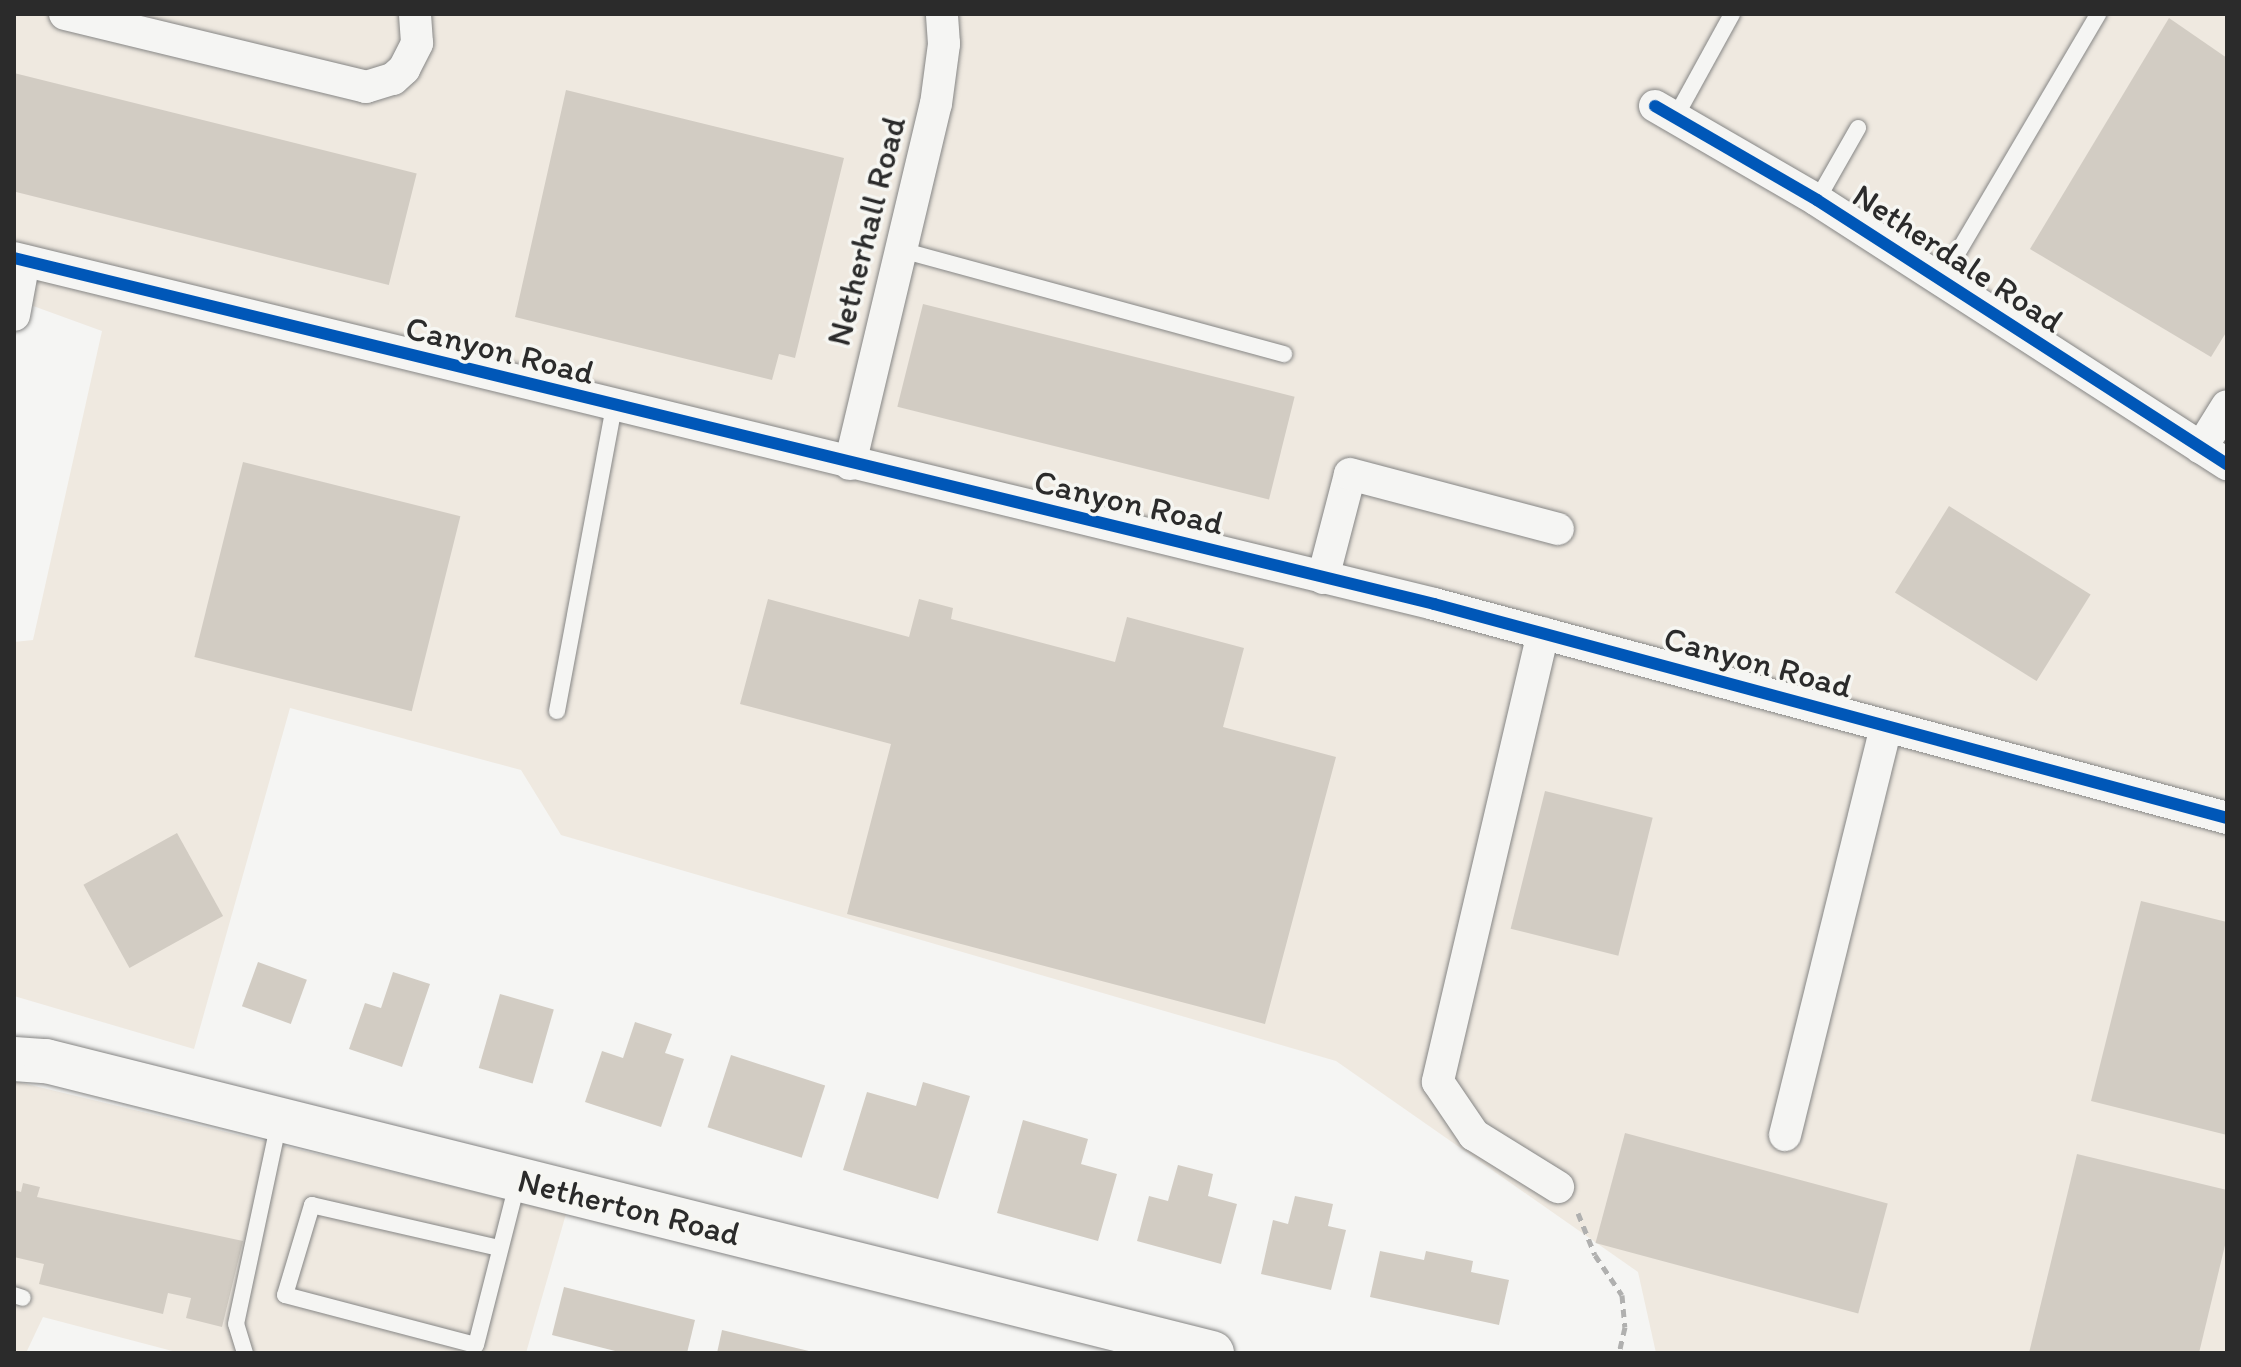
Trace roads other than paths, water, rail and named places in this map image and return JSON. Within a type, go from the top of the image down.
[{"type":"main road","name":"Netherton Road","points":[[25,1055],[1212,1353]]},
{"type":"street","points":[[65,14],[366,87],[404,69],[417,43],[415,14]]},
{"type":"street","name":"Netherhall Road","points":[[850,464],[942,74],[942,14]]},
{"type":"street","name":"Netherdale Road","points":[[1666,111],[1817,200],[2214,456]]},
{"type":"street","points":[[14,315],[19,260]]},
{"type":"street","name":"Canyon Road","points":[[19,260],[1543,633],[2227,818]]},
{"type":"street","points":[[2214,456],[2227,406]]},
{"type":"street","points":[[1323,578],[1350,474],[1558,529]]},
{"type":"street","points":[[1543,633],[1438,1082],[1474,1135],[1558,1187]]},
{"type":"street","name":"Canyon Road","points":[[1785,1135],[1886,726]]},
{"type":"lane","points":[[1666,111],[1732,14]]},
{"type":"lane","points":[[1941,281],[2098,14]]},
{"type":"lane","points":[[1817,200],[1858,128]]},
{"type":"lane","points":[[901,250],[1284,354]]},
{"type":"lane","points":[[557,711],[614,407]]},
{"type":"lane","points":[[245,1353],[236,1324],[279,1120]]},
{"type":"lane","points":[[499,1248],[312,1205],[285,1295],[476,1345],[518,1180]]}]
